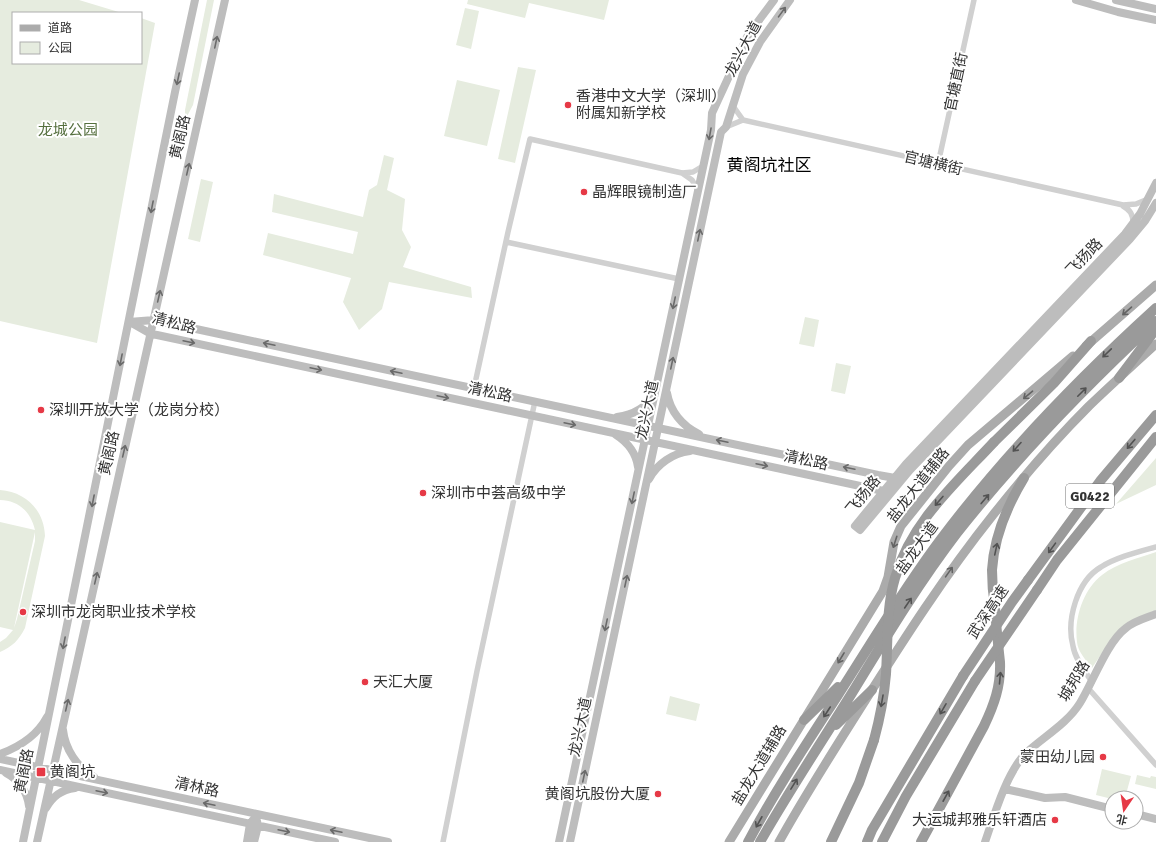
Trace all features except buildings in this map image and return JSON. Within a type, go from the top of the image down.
[{"type":"highway","name":"盐龙大道","points":[[748,842],[779,787],[920,567],[941,539],[983,485],[1064,396],[1117,343],[1156,308]]},
{"type":"highway","name":"盐龙大道","points":[[760,842],[890,629],[956,534],[1003,477],[1066,408],[1156,321]]},
{"type":"highway","points":[[1119,378],[1156,329]]},
{"type":"highway","points":[[831,842],[859,783],[874,740],[884,695],[892,592],[901,561],[908,545],[925,518],[941,498],[994,442],[1054,383],[1092,341]]},
{"type":"highway","name":"武深高速","points":[[866,842],[963,676],[1012,602],[1101,480],[1156,414]]},
{"type":"highway","name":"武深高速","points":[[882,842],[906,796],[975,681],[1057,560],[1156,437]]},
{"type":"highway","points":[[921,842],[984,726],[990,714],[999,687],[1000,662],[992,585],[994,552],[1003,520],[1013,496],[1024,478]]},
{"type":"highway","points":[[804,720],[850,676]]},
{"type":"highway","points":[[823,738],[872,690]]},
{"type":"main road","name":"黄阁路","points":[[24,842],[175,92],[195,0]]},
{"type":"main road","name":"黄阁路","points":[[37,842],[224,0]]},
{"type":"main road","name":"龙兴大道","points":[[559,841],[711,130],[712,113],[748,35],[774,0]]},
{"type":"main road","name":"龙兴大道","points":[[570,842],[721,132],[726,127],[743,74],[760,42],[790,0]]},
{"type":"main road","points":[[1076,0],[1118,12],[1156,20]]},
{"type":"main road","points":[[1116,0],[1156,9]]},
{"type":"main road","name":"飞扬路","points":[[888,492],[897,480],[1130,239],[1145,221],[1153,201],[1156,183]]},
{"type":"main road","name":"飞扬路","points":[[897,480],[906,464],[1125,234],[1153,201]]},
{"type":"main road","name":"盐龙大道辅路","points":[[729,842],[883,591],[888,577],[894,542],[906,519],[948,466],[968,445],[1156,285]]},
{"type":"main road","name":"清松路","points":[[129,322],[154,320],[897,480]]},
{"type":"main road","name":"清松路","points":[[129,322],[151,334],[888,492]]},
{"type":"main road","points":[[779,842],[832,753],[923,610],[953,566],[1024,478],[1089,406],[1156,344]]},
{"type":"main road","points":[[666,388],[668,399],[676,416],[694,432],[705,438]]},
{"type":"main road","points":[[612,418],[623,416],[640,409],[651,399],[655,391]]},
{"type":"main road","points":[[613,433],[626,443],[632,450],[638,473]]},
{"type":"main road","points":[[646,485],[654,470],[668,458],[682,452],[698,451]]},
{"type":"main road","name":"城邦路","points":[[986,842],[1005,789],[1019,762],[1025,754],[1067,718],[1080,704],[1120,633],[1134,623],[1156,614]]},
{"type":"main road","points":[[0,754],[17,747],[32,737],[45,721],[50,711]]},
{"type":"main road","points":[[63,723],[65,741],[74,758],[85,772],[100,780]]},
{"type":"main road","name":"清林路","points":[[0,759],[388,842]]},
{"type":"main road","points":[[0,770],[17,781],[23,787],[29,804],[30,813]]},
{"type":"main road","name":"清林路","points":[[0,770],[335,842]]},
{"type":"main road","points":[[43,816],[51,799],[58,793],[66,790],[86,789]]},
{"type":"main road","points":[[1005,789],[1045,798],[1065,798],[1104,807]]},
{"type":"main road","points":[[246,842],[254,825],[257,814]]},
{"type":"main road","points":[[1144,816],[1156,819]]},
{"type":"main road","points":[[254,825],[254,842]]},
{"type":"main road","points":[[562,827],[573,830]]},
{"type":"street","name":"官塘直街","points":[[938,164],[974,0]]},
{"type":"street","points":[[726,127],[743,120],[733,106]]},
{"type":"street","name":"官塘横街","points":[[743,120],[1123,205],[1153,201]]},
{"type":"street","points":[[474,388],[530,139],[682,173],[693,172],[703,166]]},
{"type":"street","points":[[682,173],[692,180],[698,190]]},
{"type":"street","points":[[1123,205],[1132,213],[1133,224]]},
{"type":"street","points":[[506,242],[679,279]]},
{"type":"street","points":[[443,842],[479,663],[535,401]]},
{"type":"street","points":[[1156,547],[1121,558],[1100,567],[1085,580],[1078,595],[1071,627],[1072,647],[1090,685],[1156,765]]},
{"type":"green space","name":"龙城公园","points":[[0,0],[79,0],[119,12],[12,12],[12,64],[142,64],[142,18],[155,23],[97,343],[0,321]]},
{"type":"green space","points":[[207,0],[214,0],[193,105],[185,120],[185,110]]},
{"type":"green space","points":[[468,0],[609,0],[604,20],[529,3],[525,18],[467,4]]},
{"type":"green space","points":[[465,8],[479,11],[471,49],[456,45]]},
{"type":"green space","points":[[518,67],[536,70],[515,163],[498,159]]},
{"type":"green space","points":[[457,80],[500,90],[487,146],[444,136]]},
{"type":"green space","points":[[384,155],[394,158],[387,190],[405,199],[402,230],[411,247],[403,267],[471,287],[472,298],[389,282],[382,309],[359,330],[343,302],[351,278],[263,255],[268,233],[353,254],[358,232],[272,212],[274,194],[363,217],[369,190],[377,185]]},
{"type":"green space","points":[[201,179],[213,182],[200,242],[188,239]]},
{"type":"green space","points":[[805,317],[819,320],[814,347],[799,344]]},
{"type":"green space","points":[[836,363],[851,366],[845,394],[831,391]]},
{"type":"green space","points":[[1156,458],[1156,485],[1116,504]]},
{"type":"green space","points":[[0,490],[9,491],[18,494],[32,504],[41,518],[45,536],[25,628],[15,643],[0,652],[0,642],[13,630],[0,627],[0,522],[35,530],[30,518],[23,508],[12,502],[0,500]],"holes":[[[35,532],[35,541],[17,619],[14,628]]]},
{"type":"green space","points":[[1156,552],[1156,610],[1128,622],[1110,641],[1092,668],[1081,653],[1077,642],[1076,633],[1081,605],[1085,596],[1095,581],[1114,567]]},
{"type":"green space","points":[[670,696],[700,704],[696,721],[666,714]]},
{"type":"green space","points":[[1102,769],[1131,776],[1127,790],[1104,790],[1104,797],[1096,795]]},
{"type":"green space","points":[[1137,775],[1150,778],[1151,776],[1156,777],[1156,789],[1135,784]]},
{"type":"place","name":"香港中文大学（深圳） 附属知新学校","points":[[568,105]]},
{"type":"place","name":"晶辉眼镜制造厂","points":[[584,192]]},
{"type":"place","name":"深圳开放大学（龙岗分校）","points":[[41,410]]},
{"type":"place","name":"深圳市中荟高级中学","points":[[423,493]]},
{"type":"place","name":"深圳市龙岗职业技术学校","points":[[23,612]]},
{"type":"place","name":"天汇大厦","points":[[365,682]]},
{"type":"place","name":"蒙田幼儿园","points":[[1103,757]]},
{"type":"place","name":"黄阁坑","points":[[41,772]]},
{"type":"place","name":"黄阁坑股份大厦","points":[[658,794]]},
{"type":"place","name":"大运城邦雅乐轩酒店","points":[[1055,820]]},
{"type":"district","name":"黄阁坑社区","points":[[769,165]]}]
